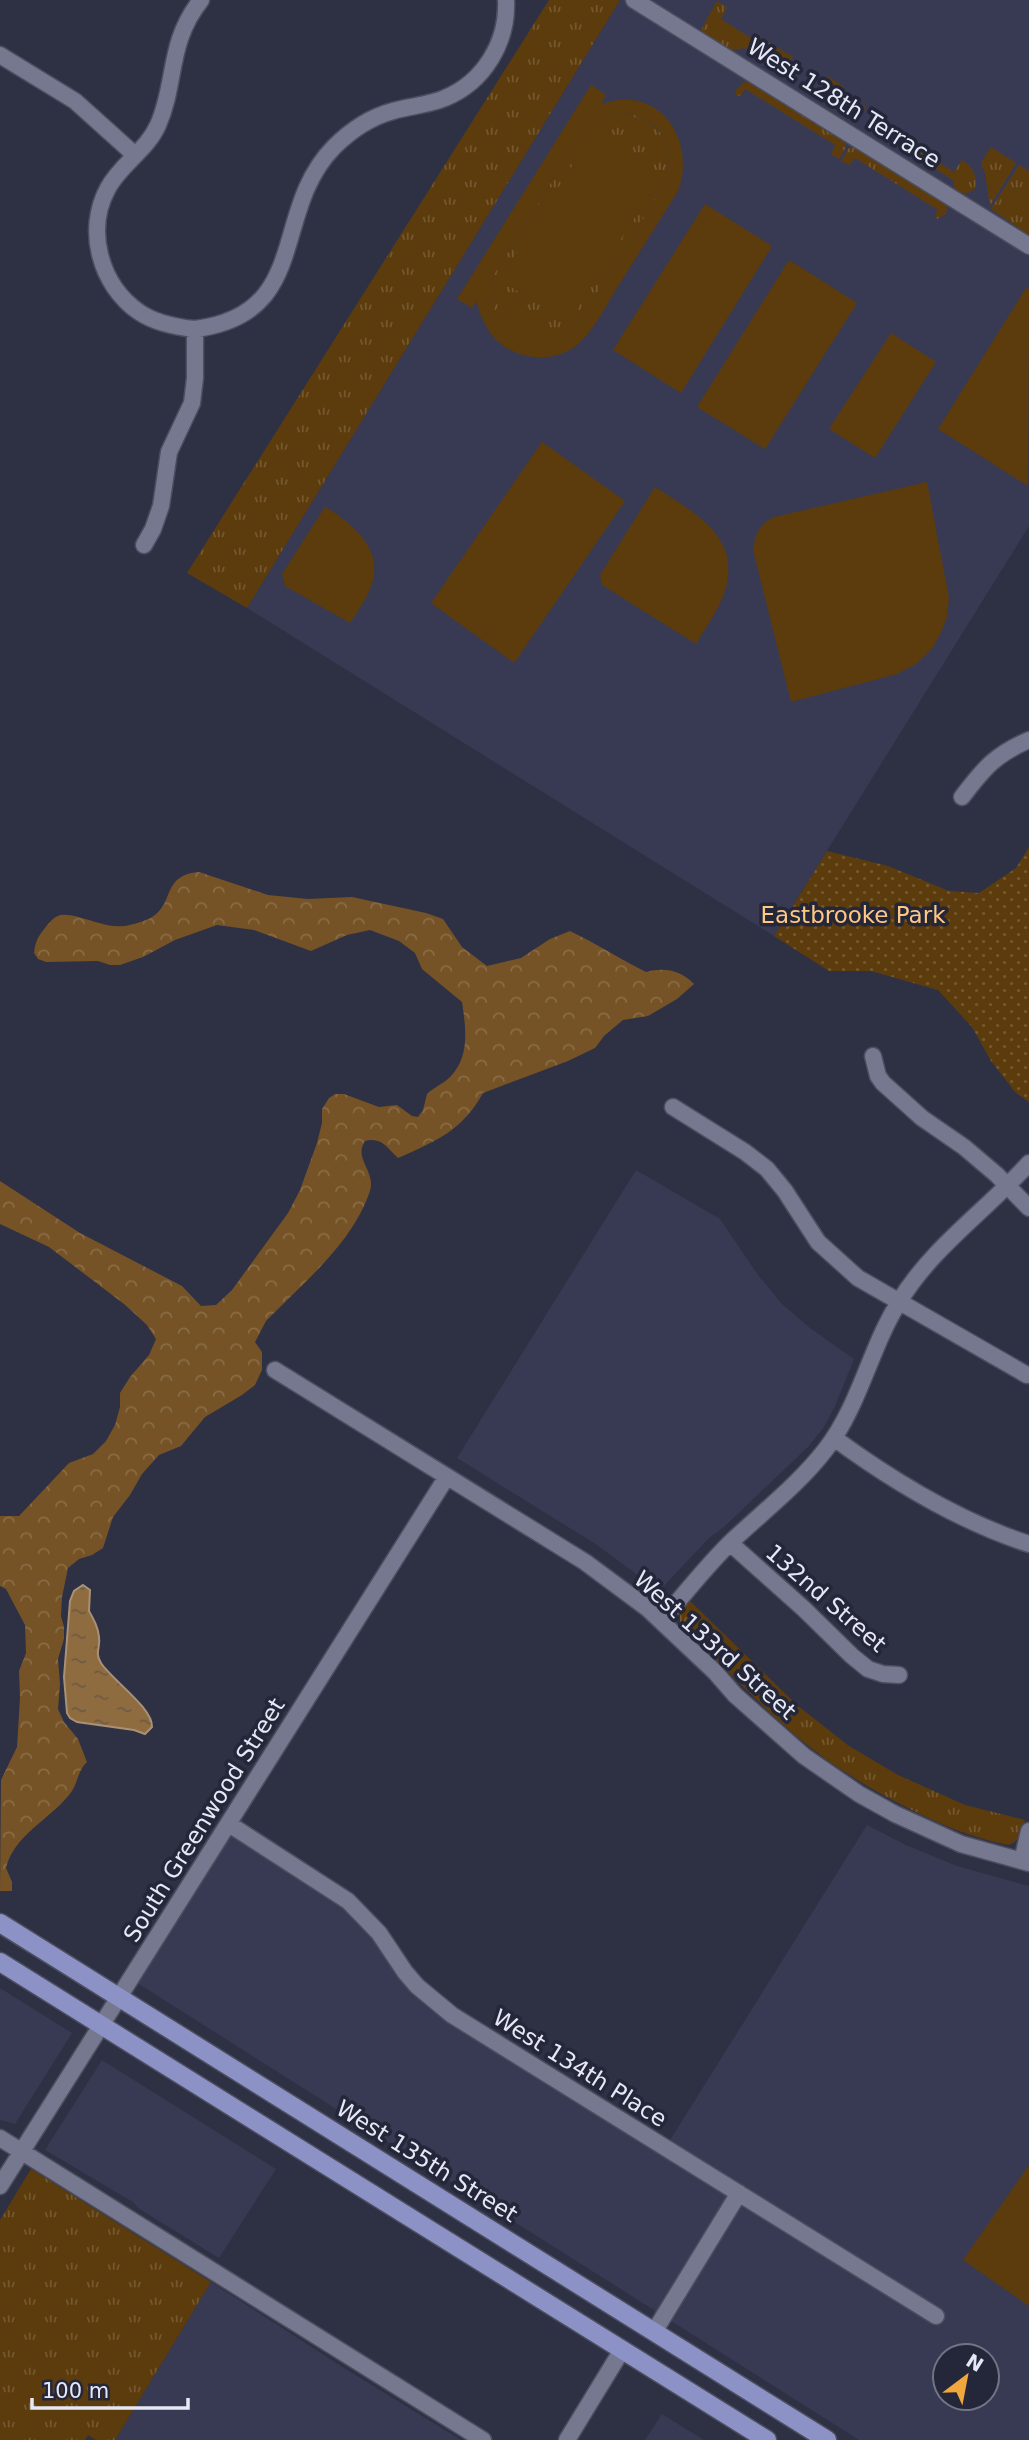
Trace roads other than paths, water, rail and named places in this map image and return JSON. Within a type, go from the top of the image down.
[{"type":"main road","name":"West 135th Street","points":[[0,1923],[827,2440]]},
{"type":"main road","points":[[0,1962],[767,2440]]},
{"type":"street","points":[[201,0],[177,45],[164,110],[157,128],[148,142],[114,179],[101,205],[97,229],[102,262],[112,284],[139,313],[160,322],[195,329],[212,327],[237,318],[266,294],[281,268],[306,187],[323,158],[347,135],[391,111],[457,93],[477,77],[498,47],[506,0]]},
{"type":"street","name":"West 128th Terrace","points":[[634,0],[1029,246]]},
{"type":"street","points":[[0,55],[75,101],[135,155]]},
{"type":"street","points":[[144,545],[153,529],[160,506],[169,452],[192,403],[195,329]]},
{"type":"street","points":[[962,797],[985,767],[997,757],[1029,740]]},
{"type":"street","points":[[873,1056],[878,1076],[883,1083],[922,1118],[964,1147],[1029,1208]]},
{"type":"street","points":[[673,1107],[767,1169],[785,1191],[818,1242],[858,1278],[1027,1375]]},
{"type":"street","points":[[661,1621],[730,1543],[810,1469],[834,1438],[853,1403],[877,1343],[899,1301],[922,1269],[1029,1163]]},
{"type":"street","name":"West 133rd Street","points":[[275,1370],[585,1562],[661,1621],[771,1728],[804,1756],[849,1787],[895,1814],[961,1844],[1025,1862]]},
{"type":"street","points":[[834,1438],[886,1476],[948,1511],[1001,1535],[1029,1544]]},
{"type":"street","name":"South Greenwood Street","points":[[0,2186],[446,1478]]},
{"type":"street","name":"132nd Street","points":[[730,1543],[804,1609],[852,1657],[883,1674],[899,1675]]},
{"type":"street","name":"West 134th Place","points":[[229,1824],[355,1907],[379,1933],[411,1979],[452,2015],[936,2316]]},
{"type":"street","points":[[1025,1862],[1029,1831]]},
{"type":"street","points":[[0,2138],[483,2440]]},
{"type":"street","points":[[654,2332],[739,2193]]},
{"type":"street","points":[[567,2440],[622,2350]]},
{"type":"water","points":[[83,1585],[90,1590],[89,1611],[98,1633],[99,1659],[151,1719],[152,1727],[145,1734],[77,1722],[67,1713],[64,1677],[70,1601],[74,1591]]},
{"type":"park label","name":"Eastbrooke Park","points":[[853,915]]}]
